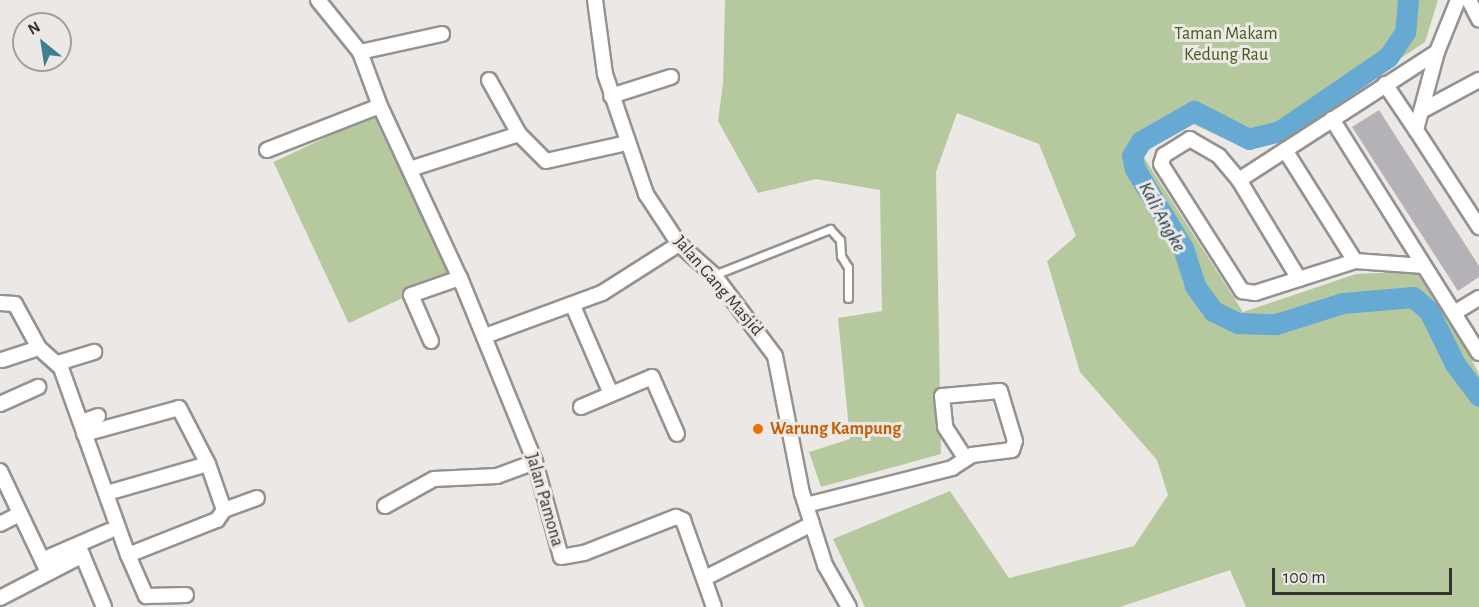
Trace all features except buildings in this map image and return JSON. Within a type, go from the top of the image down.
[{"type":"street","name":"Jalan Pamona","points":[[318,0],[360,52],[380,106],[460,278],[485,336],[497,375],[536,462],[561,556],[584,553],[676,517],[682,520],[714,607]]},
{"type":"street","name":"Jalan Gang Masjid","points":[[595,0],[598,40],[611,96],[646,194],[679,244],[714,275],[775,356],[806,505],[825,565],[849,607]]},
{"type":"street","points":[[1416,130],[1437,52],[1458,0]]},
{"type":"street","points":[[1469,0],[1479,20]]},
{"type":"street","points":[[360,52],[442,34]]},
{"type":"street","points":[[1239,180],[1437,52]]},
{"type":"street","points":[[611,96],[670,77]]},
{"type":"street","points":[[489,80],[519,134],[546,161],[627,142]]},
{"type":"street","points":[[1423,110],[1479,80]]},
{"type":"street","points":[[1385,84],[1479,227]]},
{"type":"street","points":[[267,150],[380,106]]},
{"type":"street","points":[[1332,119],[1479,353]]},
{"type":"street","points":[[410,169],[519,134]]},
{"type":"street","points":[[1299,279],[1239,180],[1219,156],[1190,139],[1161,160],[1242,291],[1255,293],[1299,279],[1354,261],[1424,266]]},
{"type":"street","points":[[1285,150],[1354,261]]},
{"type":"street","points":[[485,336],[573,306],[634,275],[679,244]]},
{"type":"street","points":[[431,341],[411,295],[460,278]]},
{"type":"street","points":[[1454,313],[1479,298]]},
{"type":"street","points":[[0,303],[15,304],[39,348],[58,363],[128,555],[146,596],[186,596]]},
{"type":"street","points":[[573,306],[611,394]]},
{"type":"street","points":[[2,360],[39,348]]},
{"type":"street","points":[[58,363],[94,352]]},
{"type":"street","points":[[581,407],[652,377],[676,434]]},
{"type":"street","points":[[0,404],[38,387]]},
{"type":"street","points":[[806,505],[952,468],[965,458],[1009,452],[1014,447],[1000,392],[942,396],[945,428],[965,458]]},
{"type":"street","points":[[82,428],[179,408],[208,464],[224,510]]},
{"type":"street","points":[[82,428],[98,416]]},
{"type":"street","points":[[384,506],[434,479],[498,476],[536,462]]},
{"type":"street","points":[[107,493],[208,464]]},
{"type":"street","points":[[0,471],[45,566]]},
{"type":"street","points":[[128,555],[217,520],[224,510],[257,498]]},
{"type":"street","points":[[0,524],[20,514]]},
{"type":"street","points":[[705,578],[812,524]]},
{"type":"street","points":[[0,598],[45,566],[81,550],[109,531]]},
{"type":"street","points":[[81,550],[104,607]]},
{"type":"lane","points":[[714,275],[830,229],[840,240],[841,255],[848,267],[848,298]]},
{"type":"green space","name":"Taman Makam Kedung Rau","points":[[725,0],[1438,0],[1425,42],[1285,136],[1242,147],[1180,118],[1143,156],[1243,312],[1356,274],[1425,271],[1479,374],[1479,607],[1246,607],[1230,570],[1120,607],[865,607],[833,539],[950,491],[1009,578],[1134,546],[1168,495],[1157,460],[1080,372],[1047,261],[1076,236],[1039,144],[957,113],[936,172],[941,454],[821,487],[809,452],[850,439],[838,318],[882,311],[880,190],[816,179],[758,193],[718,121],[723,83]]},
{"type":"green space","points":[[374,115],[449,276],[349,323],[273,162]]},
{"type":"waterway","name":"Kali Angke","points":[[1408,0],[1405,32],[1388,57],[1280,131],[1249,139],[1194,111],[1141,141],[1132,156],[1135,169],[1183,248],[1195,286],[1213,311],[1238,323],[1276,324],[1343,303],[1413,297],[1429,311],[1455,364],[1479,396]]},
{"type":"place","name":"Warung Kampung","points":[[758,429]]}]
